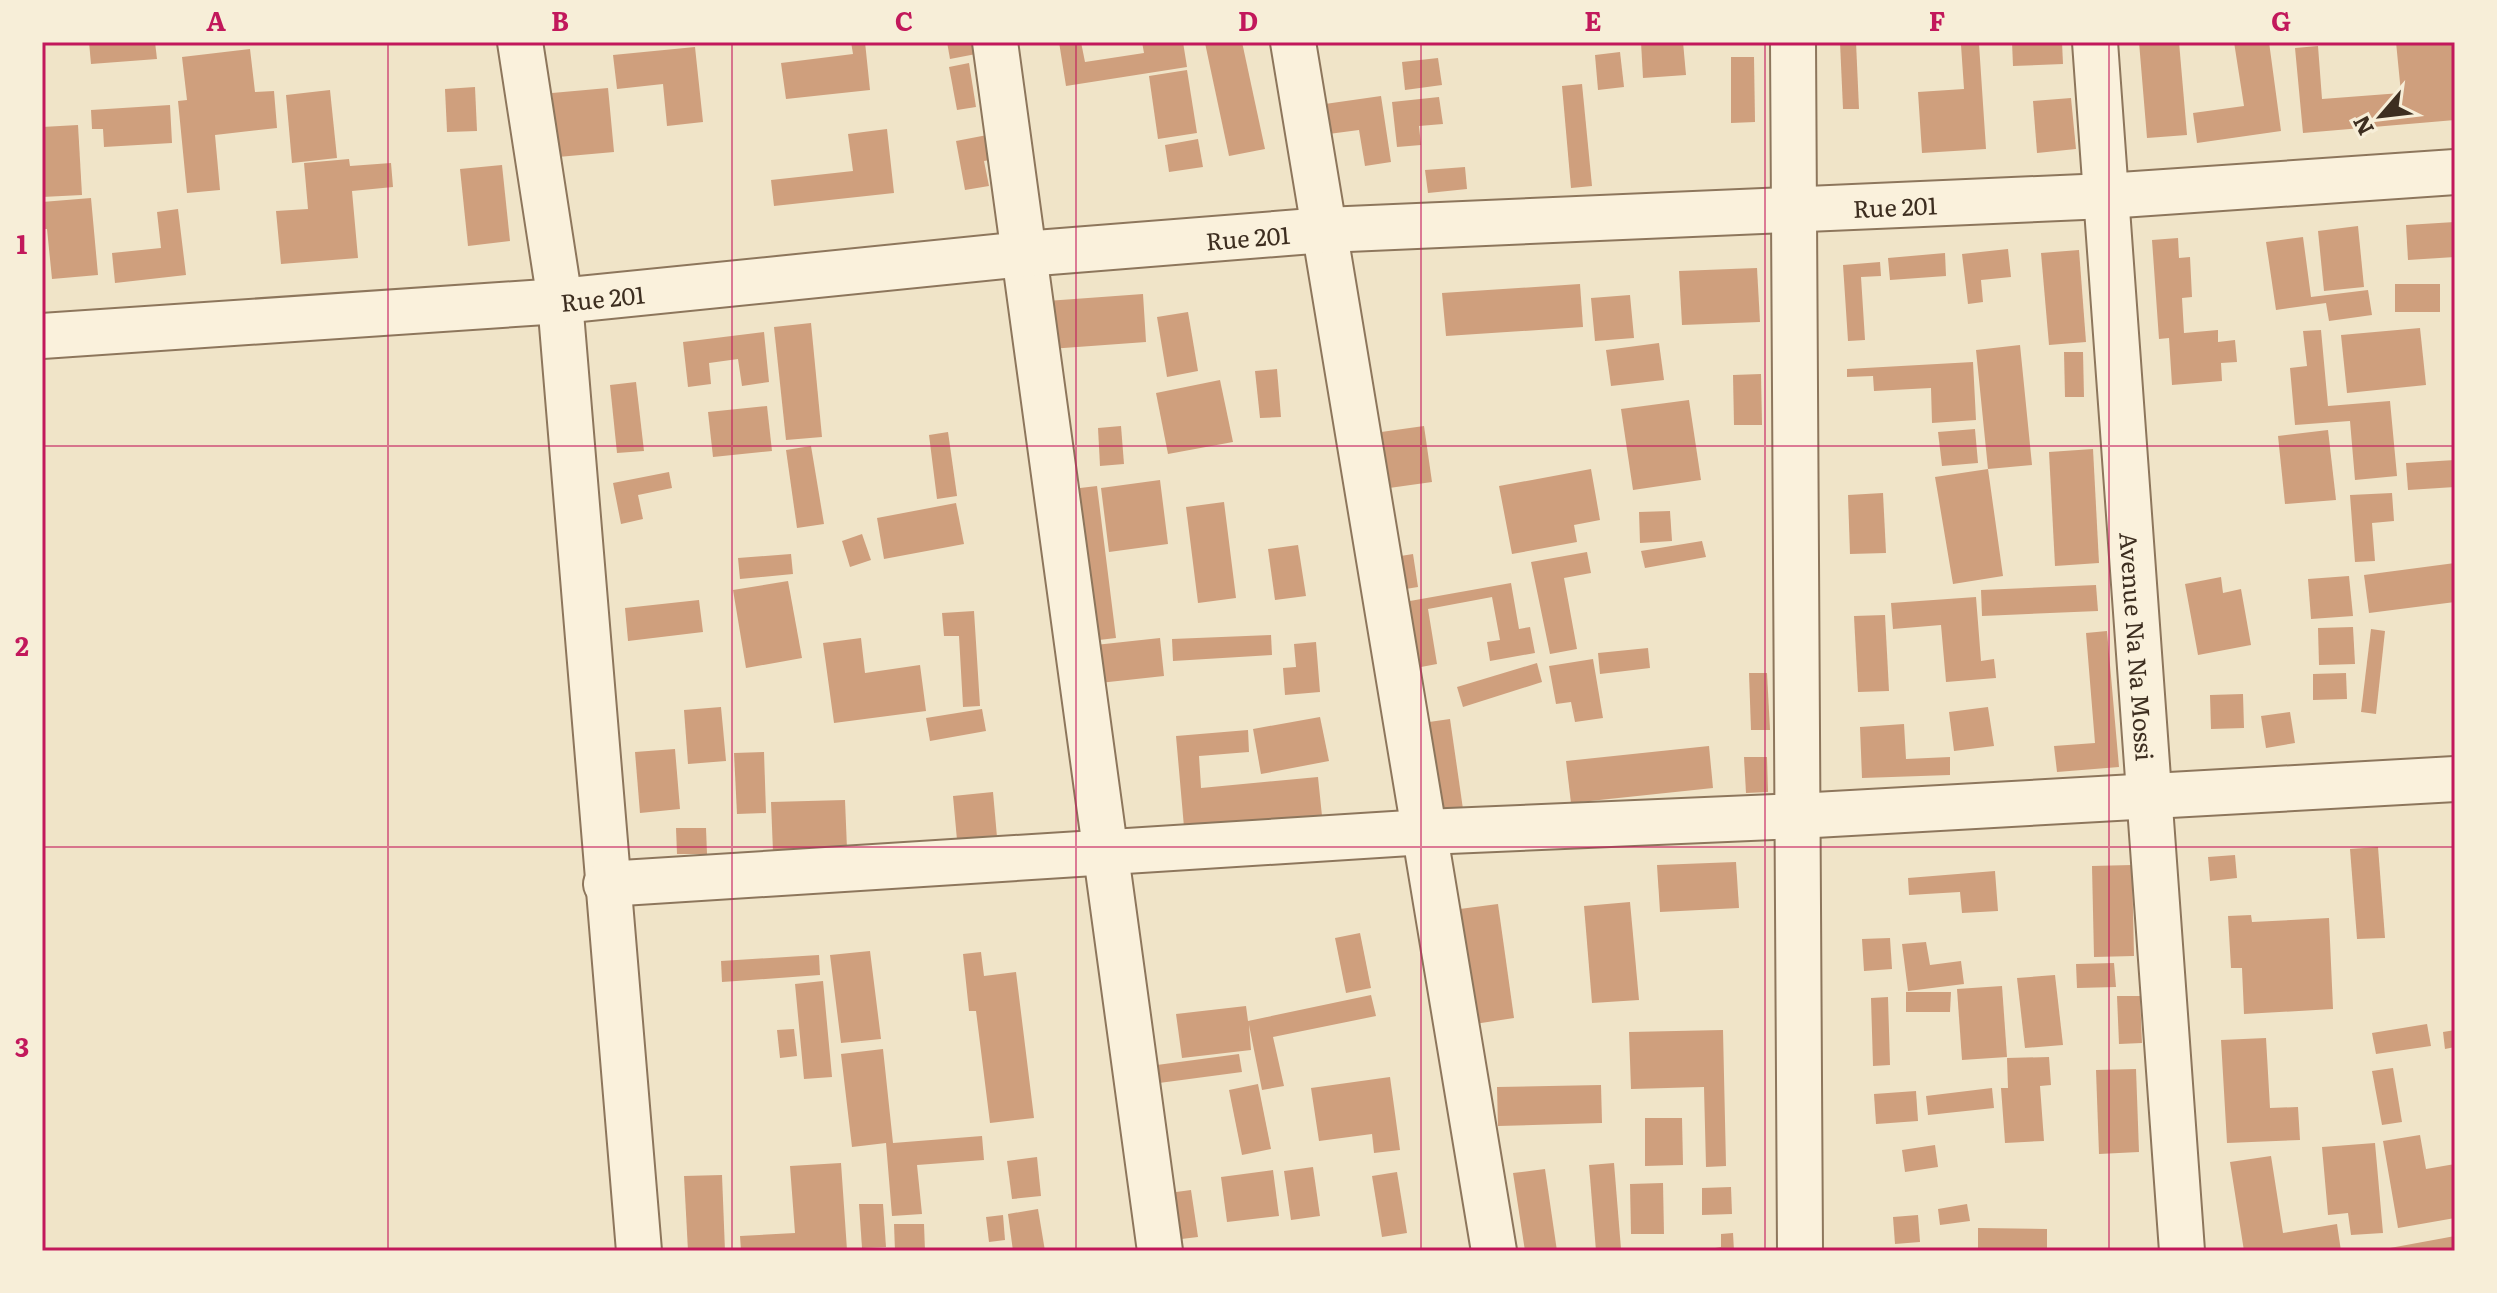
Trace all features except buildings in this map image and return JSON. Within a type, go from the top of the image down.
[{"type":"street","points":[[520,42],[560,301],[606,884],[639,1251]]},
{"type":"street","points":[[995,42],[1160,1251]]},
{"type":"street","points":[[1293,42],[1494,1251]]},
{"type":"street","points":[[1793,42],[1800,1251]]},
{"type":"street","name":"Avenue Na Na Mossi","points":[[2095,42],[2182,1251]]},
{"type":"street","name":"Rue 201","points":[[42,336],[560,301],[1024,254],[1325,230],[2106,196],[2455,172]]},
{"type":"street","points":[[606,884],[1425,832],[1797,816],[2455,779]]}]
